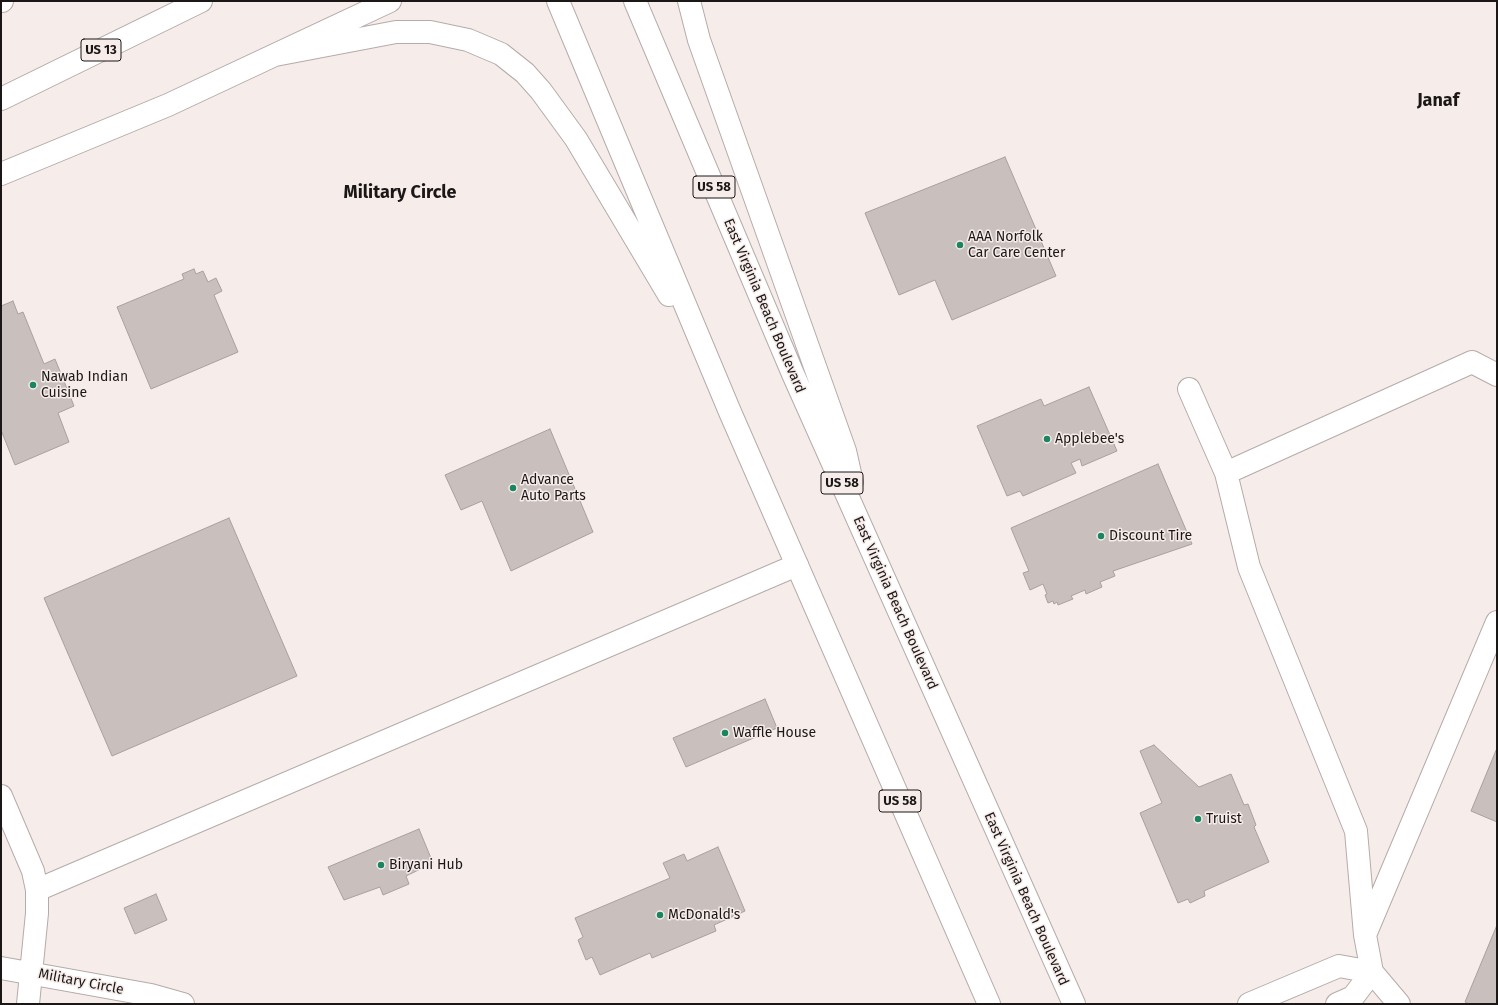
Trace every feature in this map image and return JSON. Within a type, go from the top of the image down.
[{"type":"main road","name":"US 13","points":[[1,99],[201,1]]},
{"type":"main road","points":[[1,174],[168,105],[390,1]]},
{"type":"main road","name":"US 58","points":[[558,1],[709,363],[989,1004]]},
{"type":"main road","name":"East Virginia Beach Boulevard","points":[[635,1],[793,374],[1074,1004]]},
{"type":"main road","points":[[689,1],[699,40],[845,451],[861,526]]},
{"type":"main road","points":[[274,55],[396,32],[430,32],[468,40],[501,54],[525,73],[541,91],[576,139],[709,363]]},
{"type":"main road","points":[[1226,473],[1472,362],[1497,375]]},
{"type":"main road","points":[[1189,389],[1226,473],[1249,567],[1356,831],[1365,935],[1372,972],[1399,1004]]},
{"type":"main road","points":[[37,890],[797,565]]},
{"type":"main road","points":[[1365,935],[1497,622]]},
{"type":"main road","points":[[1,796],[33,871],[37,890],[38,914],[30,972],[28,1004]]},
{"type":"main road","points":[[1249,1004],[1339,966],[1372,972]]},
{"type":"main road","name":"Military Circle","points":[[1,968],[30,972],[151,995],[183,1004]]},
{"type":"main road","points":[[1337,1004],[1353,997],[1372,972]]},
{"type":"building","name":"AAA Norfolk Car Care Center","points":[[1005,157],[1056,276],[952,320],[935,280],[899,295],[865,213]]},
{"type":"building","points":[[194,269],[196,274],[203,271],[208,282],[216,278],[222,291],[214,295],[238,352],[151,389],[117,307],[184,279],[182,274]]},
{"type":"building","name":"Nawab Indian Cuisine","points":[[13,301],[18,314],[23,312],[44,364],[55,359],[74,406],[58,413],[69,442],[15,465],[1,430],[1,306]]},
{"type":"building","name":"Applebee's","points":[[1089,387],[1117,451],[1082,466],[1080,459],[1071,463],[1076,473],[1023,496],[1020,491],[1007,496],[977,426],[1041,399],[1044,406]]},
{"type":"building","name":"Advance Auto Parts","points":[[550,429],[593,532],[511,571],[482,501],[461,510],[445,475]]},
{"type":"building","name":"Discount Tire","points":[[1158,464],[1192,544],[1113,571],[1115,576],[1100,582],[1102,587],[1086,594],[1085,590],[1071,596],[1073,599],[1058,605],[1057,602],[1054,604],[1053,601],[1048,603],[1045,595],[1047,594],[1043,584],[1030,590],[1023,573],[1029,571],[1011,528]]},
{"type":"building","points":[[229,518],[297,676],[112,756],[44,598]]},
{"type":"building","name":"Waffle House","points":[[765,699],[777,728],[686,767],[673,738]]},
{"type":"building","name":"Truist","points":[[1154,745],[1199,787],[1231,774],[1244,805],[1248,804],[1256,825],[1254,827],[1269,862],[1204,891],[1205,896],[1190,903],[1188,899],[1178,903],[1140,813],[1162,803],[1140,751]]},
{"type":"building","points":[[1497,748],[1497,822],[1471,811]]},
{"type":"building","name":"Biryani Hub","points":[[419,829],[433,863],[406,876],[409,884],[383,895],[380,887],[344,900],[328,867]]},
{"type":"building","name":"McDonald's","points":[[718,847],[745,911],[714,925],[716,931],[652,958],[650,953],[600,975],[592,957],[586,960],[578,940],[583,937],[575,918],[670,878],[663,863],[684,854],[687,861]]},
{"type":"building","points":[[156,894],[167,920],[135,934],[124,908]]},
{"type":"building","points":[[1497,925],[1497,1004],[1469,1004],[1465,1002]]},
{"type":"place","name":"AAA Norfolk Car Care Center","points":[[960,245]]},
{"type":"place","name":"Nawab Indian Cuisine","points":[[33,385]]},
{"type":"place","name":"Applebee's","points":[[1047,439]]},
{"type":"place","name":"Advance Auto Parts","points":[[513,488]]},
{"type":"place","name":"Discount Tire","points":[[1101,536]]},
{"type":"place","name":"Waffle House","points":[[725,733]]},
{"type":"place","name":"Truist","points":[[1198,819]]},
{"type":"place","name":"Biryani Hub","points":[[381,865]]},
{"type":"place","name":"McDonald's","points":[[660,915]]},
{"type":"district","name":"Janaf","points":[[1438,101]]},
{"type":"district","name":"Military Circle","points":[[400,193]]}]
